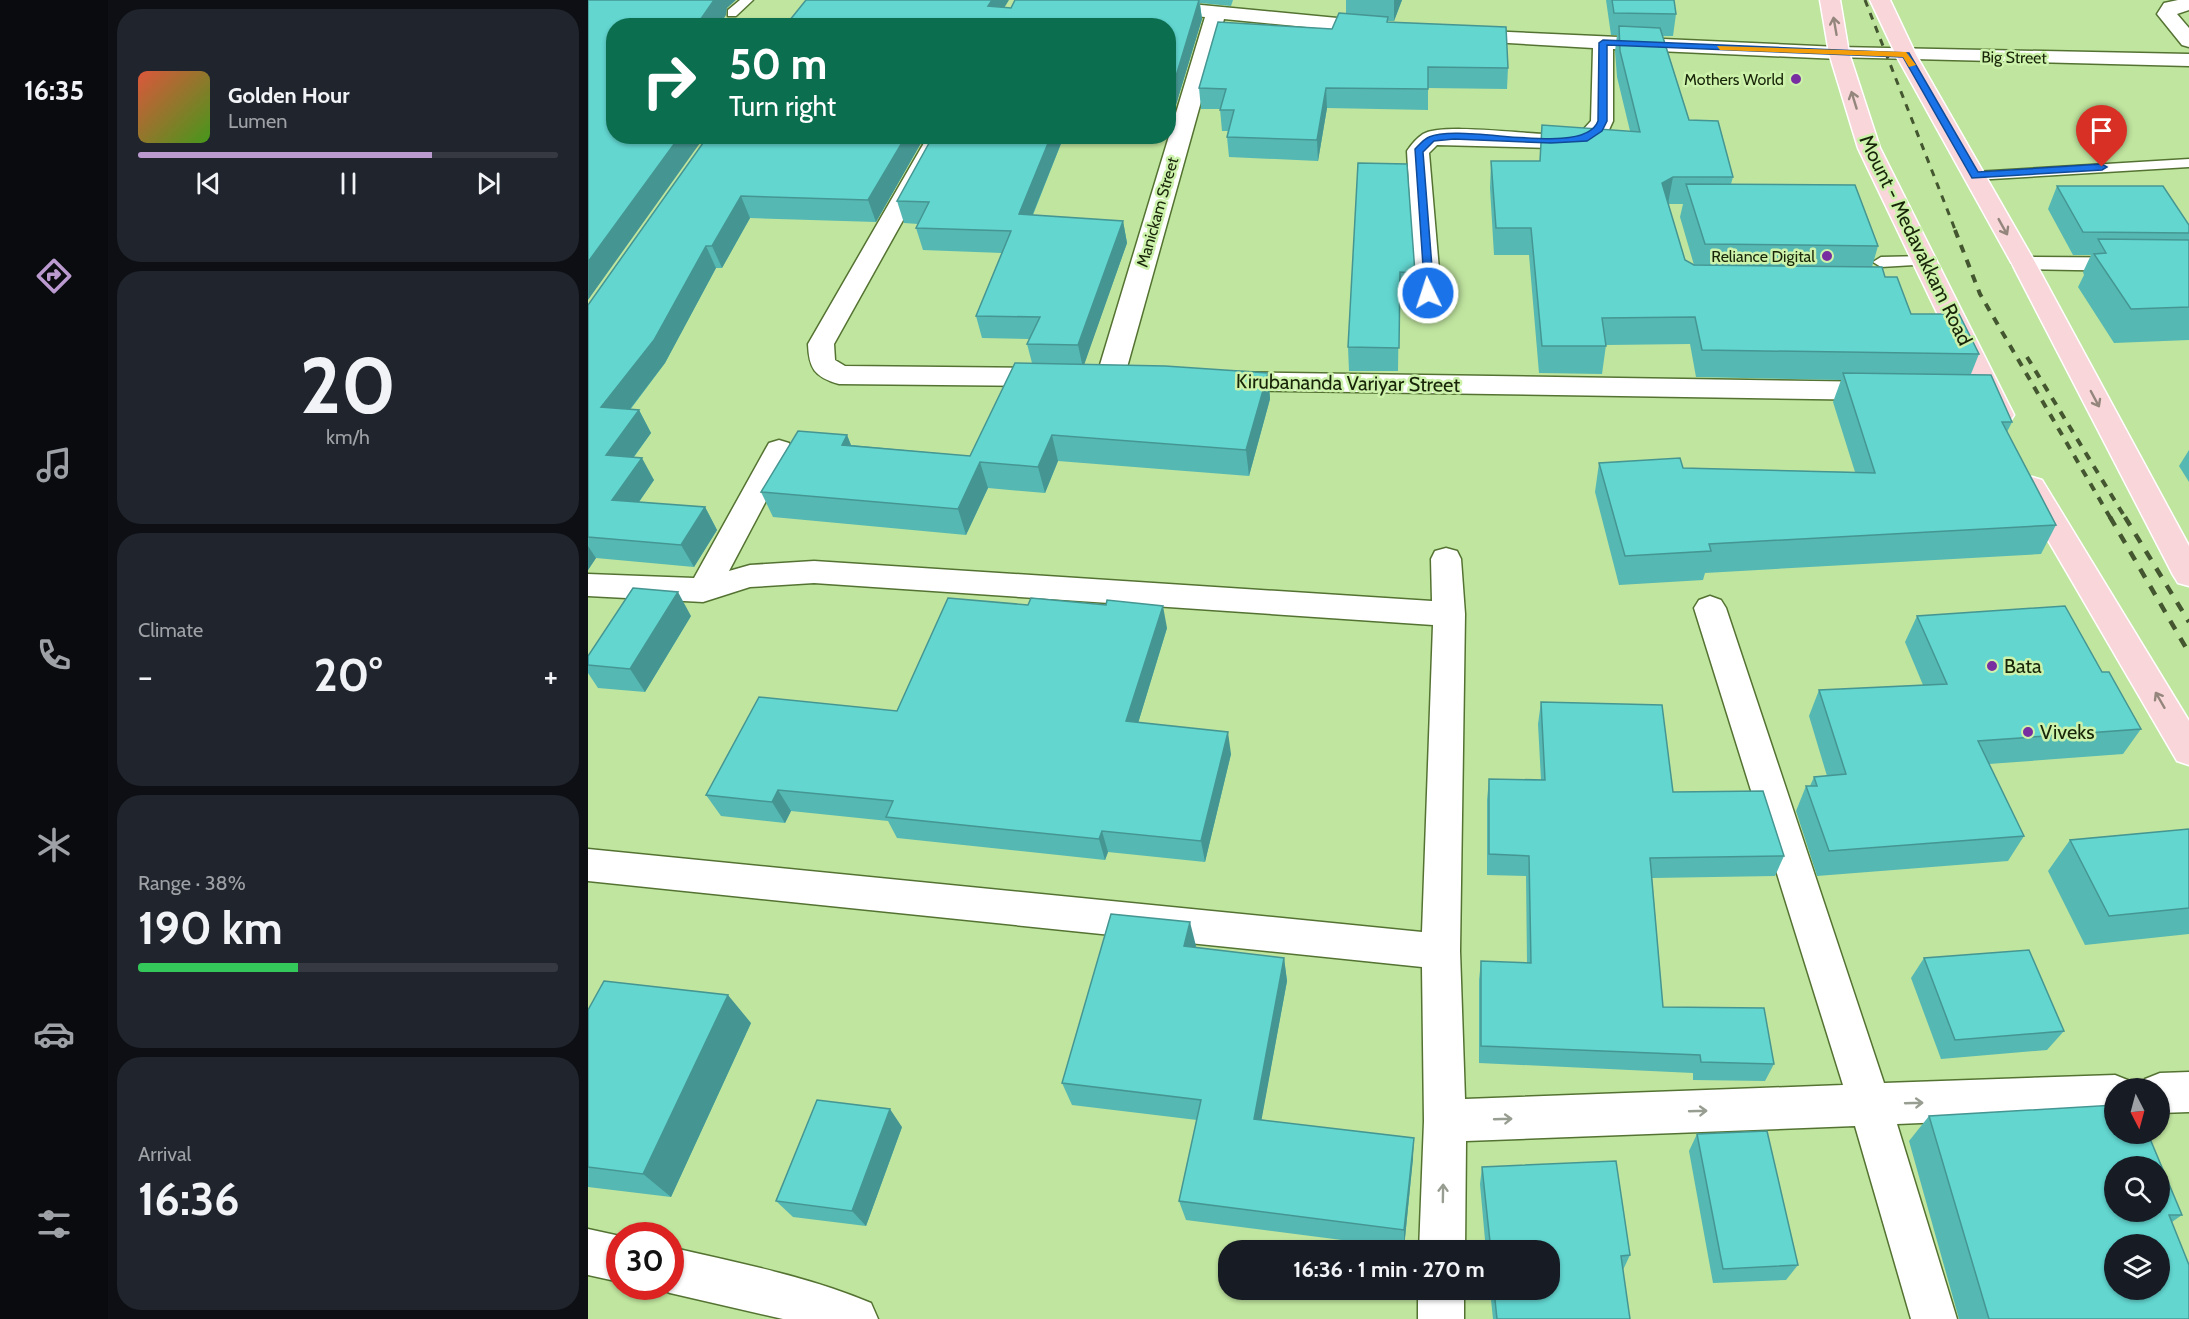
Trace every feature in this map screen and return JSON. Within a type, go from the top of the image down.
[{"type":"main road","name":"Mount - Medavakkam Road","points":[[1830,0],[1839,53],[1869,148],[1925,261],[1978,393],[2009,434]]},
{"type":"main road","points":[[1880,0],[1906,55],[2024,264],[2189,575]]},
{"type":"main road","points":[[2022,465],[2060,535],[2189,751]]},
{"type":"street","points":[[1088,0],[1402,30]]},
{"type":"street","points":[[2180,5],[2167,14],[2189,41]]},
{"type":"street","name":"Manickam Street","points":[[1176,129],[1216,13]]},
{"type":"street","name":"Big Street","points":[[1448,35],[1839,53],[2189,60]]},
{"type":"street","points":[[1428,293],[1418,151],[1431,139],[1454,137],[1551,141],[1587,138],[1599,129],[1602,121],[1603,43]]},
{"type":"street","points":[[934,144],[821,344],[822,364],[840,375],[1139,380]]},
{"type":"street","name":"Manickam Street","points":[[1090,378],[1171,144]]},
{"type":"street","points":[[2024,264],[2189,265]]},
{"type":"street","name":"Kirubananda Variyar Street","points":[[1196,381],[1907,392]]},
{"type":"street","points":[[703,590],[779,450]]},
{"type":"street","points":[[1442,1240],[1444,1121],[1441,951],[1449,614],[1446,559]]},
{"type":"street","points":[[588,585],[703,590],[750,576],[814,572],[1449,614]]},
{"type":"street","points":[[1710,608],[1870,1104],[1934,1319]]},
{"type":"street","points":[[588,865],[1441,951]]},
{"type":"street","points":[[2170,1093],[2189,1092]]},
{"type":"street","points":[[1444,1121],[2104,1095]]},
{"type":"street","points":[[588,1252],[606,1256]]},
{"type":"street","points":[[684,1273],[783,1296],[855,1319]]},
{"type":"street","points":[[1441,1300],[1441,1319]]},
{"type":"lane","points":[[732,13],[747,0]]},
{"type":"lane","points":[[1975,176],[2189,163]]},
{"type":"lane","points":[[1870,245],[1881,262],[1886,279]]},
{"type":"lane","points":[[1881,262],[1925,261]]},
{"type":"building","points":[[588,0],[714,0],[702,18],[606,18],[606,144],[674,144],[588,262]]},
{"type":"building","points":[[806,0],[992,0],[988,6],[1011,8],[1015,0],[1199,0],[1176,76],[1176,18],[791,18]]},
{"type":"building","points":[[1612,0],[1674,0],[1676,14],[1614,13]]},
{"type":"building","points":[[1339,13],[1388,17],[1387,22],[1506,27],[1508,68],[1428,67],[1428,89],[1326,88],[1317,140],[1227,137],[1234,110],[1220,110],[1226,89],[1199,88],[1218,22],[1332,29]]},
{"type":"building","points":[[1619,26],[1660,28],[1689,120],[1718,121],[1733,177],[1673,177],[1662,183],[1685,260],[1694,265],[1882,267],[1885,277],[1897,277],[1911,314],[1959,314],[1979,354],[1702,350],[1695,317],[1602,318],[1606,346],[1542,346],[1531,228],[1496,228],[1491,161],[1540,161],[1542,125],[1640,132],[1620,51]]},
{"type":"building","points":[[702,144],[901,144],[868,200],[741,196],[712,246],[706,246],[654,340],[601,407],[639,410],[606,455],[642,458],[612,500],[705,507],[681,545],[588,537],[588,305]]},
{"type":"building","points":[[929,144],[1048,144],[1019,214],[1123,221],[1078,345],[1027,344],[1040,317],[976,316],[1011,231],[916,228],[929,202],[897,201]]},
{"type":"building","points":[[1358,163],[1407,164],[1415,273],[1400,272],[1399,348],[1348,347]]},
{"type":"building","points":[[1686,184],[1855,185],[1878,246],[1705,244]]},
{"type":"building","points":[[2057,186],[2163,186],[2189,225],[2189,233],[2083,232]]},
{"type":"building","points":[[2098,239],[2189,240],[2189,307],[2131,309],[2094,254],[2106,253]]},
{"type":"building","points":[[1015,363],[1165,366],[1268,373],[1246,450],[1052,435],[1038,467],[980,462],[958,509],[761,492],[798,431],[847,435],[842,445],[970,456]]},
{"type":"building","points":[[1843,373],[1991,375],[2012,422],[2002,422],[2056,525],[1709,544],[1711,551],[1625,556],[1599,463],[1680,458],[1683,468],[1875,473]]},
{"type":"building","points":[[633,588],[678,592],[630,669],[588,665],[588,656]]},
{"type":"building","points":[[948,598],[1028,605],[1031,598],[1106,605],[1107,600],[1163,606],[1126,721],[1228,732],[1201,841],[1102,831],[1099,839],[886,817],[893,801],[778,790],[772,802],[706,795],[759,697],[897,711]]},
{"type":"building","points":[[2065,606],[2102,672],[2109,672],[2141,729],[1978,741],[2024,836],[1829,851],[1806,786],[1817,786],[1814,777],[1846,774],[1819,690],[1947,684],[1917,616]]},
{"type":"building","points":[[1541,702],[1662,705],[1673,792],[1763,791],[1784,856],[1650,858],[1663,1007],[1764,1008],[1774,1064],[1701,1062],[1700,1055],[1481,1046],[1481,961],[1531,963],[1529,856],[1489,854],[1489,779],[1545,780]]},
{"type":"building","points":[[2189,829],[2189,908],[2109,916],[2070,840]]},
{"type":"building","points":[[1111,914],[1190,922],[1184,946],[1284,958],[1254,1119],[1414,1138],[1404,1230],[1179,1201],[1201,1100],[1062,1083]]},
{"type":"building","points":[[2029,950],[2064,1031],[1955,1040],[1924,958]]},
{"type":"building","points":[[604,981],[728,995],[643,1174],[588,1167],[588,1010]]},
{"type":"building","points":[[817,1100],[890,1109],[852,1211],[776,1201]]},
{"type":"building","points":[[2104,1106],[2104,1144],[2152,1144],[2157,1156],[2104,1156],[2104,1222],[2170,1222],[2170,1218],[2189,1265],[2189,1319],[1989,1319],[1929,1116]]},
{"type":"building","points":[[1767,1131],[1798,1265],[1723,1269],[1697,1134]]},
{"type":"building","points":[[1616,1161],[1630,1255],[1621,1256],[1630,1319],[1497,1319],[1495,1300],[1560,1300],[1560,1240],[1490,1240],[1482,1167]]},
{"type":"building","points":[[2170,1186],[2182,1215],[2170,1215]]},
{"type":"railway","points":[[1865,0],[1956,232]]},
{"type":"railway","points":[[1955,230],[1980,294],[2111,519]]},
{"type":"railway","points":[[2027,357],[2126,519]]},
{"type":"railway","points":[[2110,517],[2189,653]]},
{"type":"railway","points":[[2125,517],[2189,622]]},
{"type":"slow traffic","points":[[1720,48],[1906,55],[1912,65]]},
{"type":"place","name":"Mothers World","points":[[1796,79]]},
{"type":"place","name":"Reliance Digital","points":[[1827,256]]},
{"type":"place","name":"Bata","points":[[1992,666]]},
{"type":"place","name":"Viveks","points":[[2028,732]]},
{"type":"route","points":[[1428,293],[1418,151],[1431,139],[1454,137],[1551,141],[1587,138],[1599,129],[1602,121],[1603,43],[1906,55],[1975,176],[2102,167]]}]
